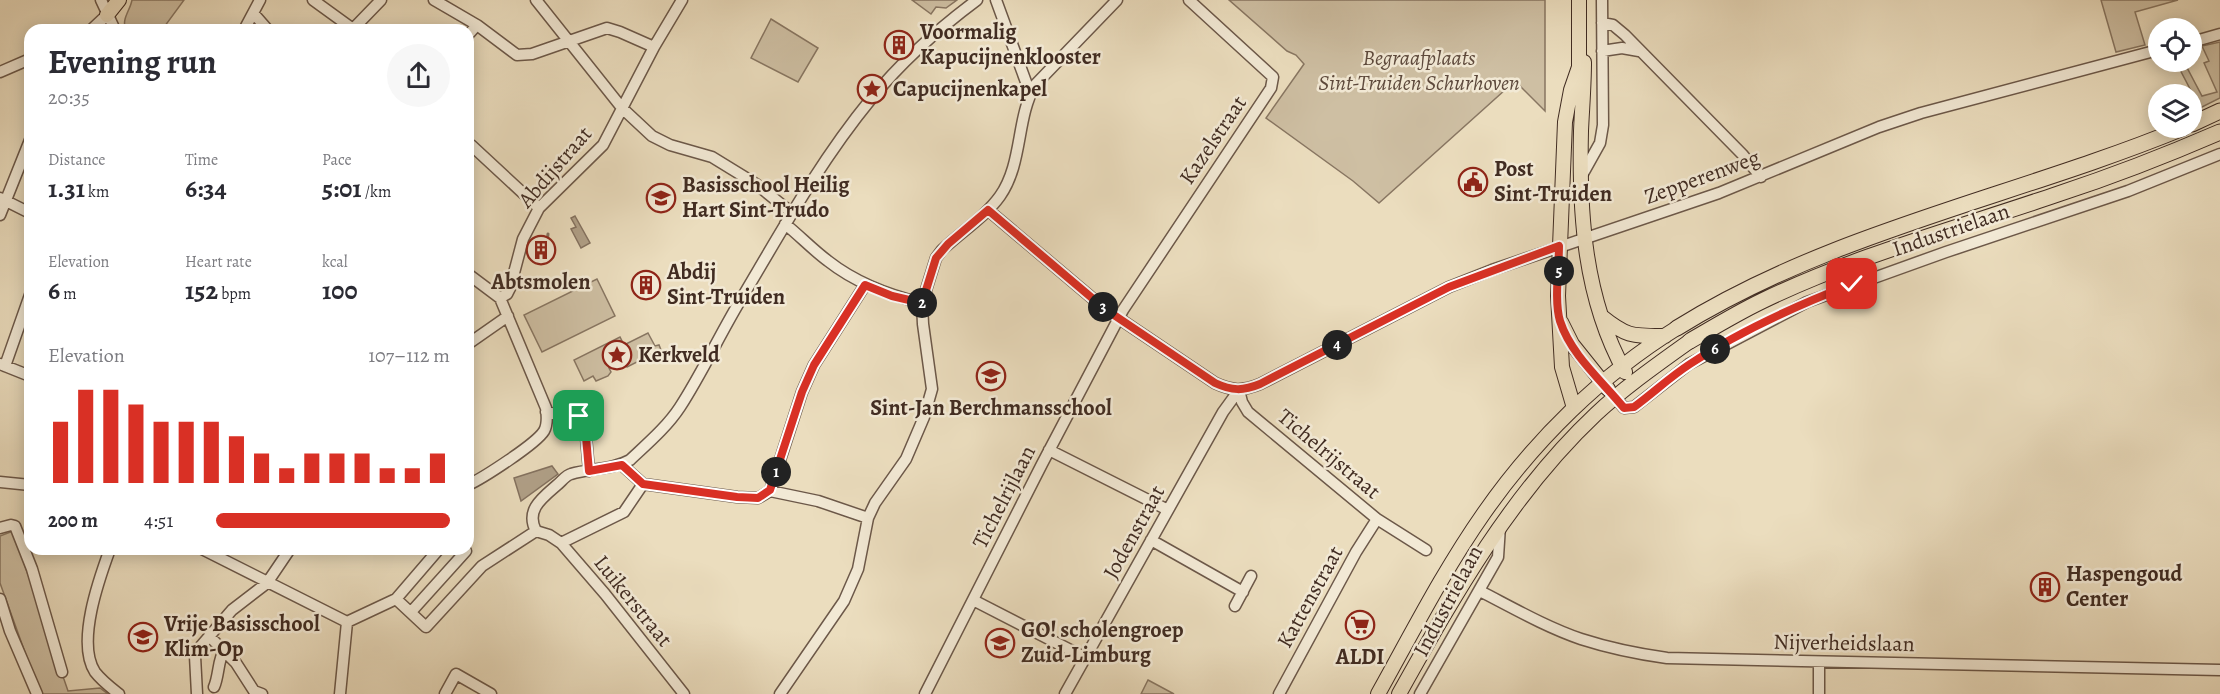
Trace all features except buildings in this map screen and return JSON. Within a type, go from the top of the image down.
[{"type":"highway","points":[[2202,119],[2220,111]]},
{"type":"highway","points":[[1690,341],[1761,301],[1832,271],[2060,194],[2220,132]]},
{"type":"highway","points":[[1671,332],[1706,310],[1762,281],[1832,250],[2157,138]]},
{"type":"main road","points":[[107,15],[119,0]]},
{"type":"main road","points":[[1574,408],[1562,367],[1558,296],[1564,122],[1579,67],[1579,0]]},
{"type":"main road","points":[[1585,0],[1581,177],[1584,238],[1588,270],[1601,316],[1632,384]]},
{"type":"main road","points":[[1601,316],[1626,334],[1643,337],[1671,332]]},
{"type":"main road","points":[[1560,320],[1572,344],[1615,397]]},
{"type":"main road","points":[[1378,694],[1427,606],[1484,513],[1534,450],[1574,408],[1602,383],[1671,332]]},
{"type":"main road","points":[[1399,694],[1469,571],[1500,524],[1557,454],[1615,397],[1690,341]]},
{"type":"street","points":[[101,0],[112,24]]},
{"type":"street","points":[[248,24],[260,0]]},
{"type":"street","points":[[313,0],[345,24]]},
{"type":"street","points":[[359,24],[381,0]]},
{"type":"street","points":[[434,0],[477,25],[517,55],[532,54],[607,28],[654,47]]},
{"type":"street","points":[[536,0],[622,108],[657,139],[712,157],[756,184],[792,213]]},
{"type":"street","name":"Abdijstraat","points":[[500,298],[507,294],[510,288],[523,239],[539,208],[603,145],[654,47],[682,0]]},
{"type":"street","points":[[396,599],[426,627],[482,566],[536,531],[532,524],[532,514],[536,503],[569,474],[622,465],[630,460],[679,409],[717,339],[785,224],[872,97],[933,35],[977,0]]},
{"type":"street","points":[[996,0],[1030,93]]},
{"type":"street","points":[[780,694],[844,601],[858,569],[868,518],[875,503],[906,459],[924,417],[930,399],[931,379],[922,303],[936,258],[1000,196],[1008,180],[1030,93],[1035,85],[1117,0]]},
{"type":"street","name":"Kazelstraat","points":[[1119,318],[1271,88],[1273,77],[1189,0]]},
{"type":"street","points":[[1581,177],[1600,143],[1603,125],[1602,0]]},
{"type":"street","points":[[254,14],[263,24]]},
{"type":"street","points":[[97,24],[107,15]]},
{"type":"street","points":[[1602,23],[1613,25],[1743,154],[1761,177]]},
{"type":"street","points":[[474,28],[477,25]]},
{"type":"street","points":[[2202,39],[2220,34]]},
{"type":"street","points":[[1602,51],[1622,48],[1639,51]]},
{"type":"street","name":"Zepperenweg","points":[[1239,390],[1260,384],[1449,287],[1559,246],[1719,193],[1879,127],[1921,113],[2148,53]]},
{"type":"street","points":[[0,72],[24,62]]},
{"type":"street","points":[[474,148],[539,208]]},
{"type":"street","points":[[0,215],[3,199],[24,153]]},
{"type":"street","name":"Industrielaan","points":[[1615,397],[1624,408],[1634,407],[1689,364],[1807,302],[1946,252],[2128,191],[2220,154]]},
{"type":"street","points":[[3,199],[24,210]]},
{"type":"street","points":[[988,210],[1096,302],[1215,383],[1239,390]]},
{"type":"street","points":[[785,224],[830,263],[865,285],[892,296],[922,303]]},
{"type":"street","points":[[474,278],[500,298],[546,416],[544,432],[495,470],[474,482]]},
{"type":"street","points":[[622,465],[643,484],[716,495],[758,498],[770,490],[802,392],[814,365],[865,285]]},
{"type":"street","points":[[24,310],[2,365],[24,374]]},
{"type":"street","points":[[474,340],[508,316]]},
{"type":"street","name":"Tichelrijlaan","points":[[925,694],[1119,318]]},
{"type":"street","name":"Jodenstraat","points":[[1065,694],[1223,412],[1239,390]]},
{"type":"street","name":"Tichelrijstraat","points":[[1239,390],[1248,412],[1377,519],[1426,550]]},
{"type":"street","points":[[546,416],[579,416],[586,437],[589,471]]},
{"type":"street","points":[[1049,450],[1168,510]]},
{"type":"street","points":[[0,482],[24,484]]},
{"type":"street","points":[[561,543],[624,512],[643,484]]},
{"type":"street","points":[[770,490],[818,501],[868,518]]},
{"type":"street","name":"Kattenstraat","points":[[1279,694],[1377,519]]},
{"type":"street","name":"Industrielaan","points":[[1420,694],[1498,557],[1500,524]]},
{"type":"street","points":[[2,528],[15,526],[24,549]]},
{"type":"street","name":"Luikerstraat","points":[[536,531],[549,535],[561,543],[606,594],[684,694]]},
{"type":"street","points":[[1151,540],[1243,592]]},
{"type":"street","points":[[26,555],[62,672]]},
{"type":"street","points":[[108,555],[91,614],[87,651],[94,670],[119,694]]},
{"type":"street","points":[[216,555],[347,622]]},
{"type":"street","points":[[197,694],[195,656],[232,610],[267,583],[286,555]]},
{"type":"street","points":[[347,622],[396,599],[434,555]]},
{"type":"street","points":[[411,612],[461,555]]},
{"type":"street","points":[[470,555],[482,566]]},
{"type":"street","points":[[1235,606],[1251,576]]},
{"type":"street","name":"Nijverheidslaan","points":[[1480,591],[1561,631],[1582,639],[1640,654],[1701,659],[2220,670]]},
{"type":"street","points":[[0,599],[10,631],[36,694]]},
{"type":"street","points":[[973,600],[1086,658]]},
{"type":"street","points":[[340,694],[347,622]]},
{"type":"street","points":[[209,636],[236,663],[254,691],[262,694]]},
{"type":"street","points":[[214,687],[219,675],[220,656],[224,651]]},
{"type":"street","points":[[1819,662],[1819,694]]},
{"type":"street","points":[[446,694],[456,674],[491,694]]},
{"type":"green space","points":[[132,0],[184,0],[166,24],[125,24]]},
{"type":"green space","points":[[912,0],[957,0],[946,8],[936,7],[931,14]]},
{"type":"green space","name":"Begraafplaats Sint-Truiden Schurhoven","points":[[1229,0],[1545,0],[1545,111],[1515,81],[1379,203],[1353,181],[1266,118],[1304,64]]},
{"type":"green space","points":[[2101,0],[2178,0],[2135,12],[2145,45],[2116,52]]},
{"type":"green space","points":[[771,19],[818,48],[798,82],[751,58]]},
{"type":"green space","points":[[2220,42],[2220,98],[2202,107],[2202,96],[2217,92],[2204,63],[2209,61],[2202,46]]},
{"type":"green space","points":[[2181,72],[2189,72],[2196,84],[2187,84]]},
{"type":"green space","points":[[597,279],[615,316],[542,352],[524,315]]},
{"type":"green space","name":"Kerkveld","points":[[648,333],[655,346],[659,345],[661,350],[627,367],[623,360],[609,368],[611,372],[608,376],[596,381],[593,376],[584,381],[574,360],[620,337],[622,341],[616,344],[618,348]]},
{"type":"green space","points":[[13,531],[68,691],[100,688],[108,694],[40,694],[0,583],[0,536]]},
{"type":"green space","points":[[1148,680],[1174,694],[1141,694]]},
{"type":"shaded area","points":[[575,216],[590,243],[581,248],[571,229],[576,227],[571,218]]},
{"type":"shaded area","points":[[552,466],[558,474],[521,501],[514,478]]},
{"type":"waterway","points":[[545,257],[548,234]]},
{"type":"place","name":"Voormalig Kapucijnenklooster","points":[[899,45]]},
{"type":"place","name":"Capucijnenkapel","points":[[872,89]]},
{"type":"place","name":"Post Sint-Truiden","points":[[1473,182]]},
{"type":"place","name":"Basisschool Heilig Hart Sint-Trudo","points":[[661,198]]},
{"type":"place","name":"Abtsmolen","points":[[541,250]]},
{"type":"place","name":"Abdij Sint-Truiden","points":[[646,285]]},
{"type":"place","name":"Kerkveld","points":[[617,355]]},
{"type":"place","name":"Sint-Jan Berchmansschool","points":[[991,376]]},
{"type":"place","name":"Haspengoud Center","points":[[2045,587]]},
{"type":"place","name":"ALDI","points":[[1360,625]]},
{"type":"place","name":"Vrije Basisschool Klim-Op","points":[[143,637]]},
{"type":"place","name":"GO! scholengroep Zuid-Limburg","points":[[1000,643]]},
{"type":"route","points":[[579,416],[586,437],[589,471],[622,465],[643,484],[737,497],[758,498],[766,494],[770,490],[802,392],[814,365],[865,285],[892,296],[922,303],[936,258],[948,244],[988,210],[1105,309],[1215,383],[1239,390],[1260,384],[1449,287],[1559,246],[1560,320],[1572,344],[1624,408],[1634,407],[1689,364],[1715,349],[1807,302],[1852,284]]}]
